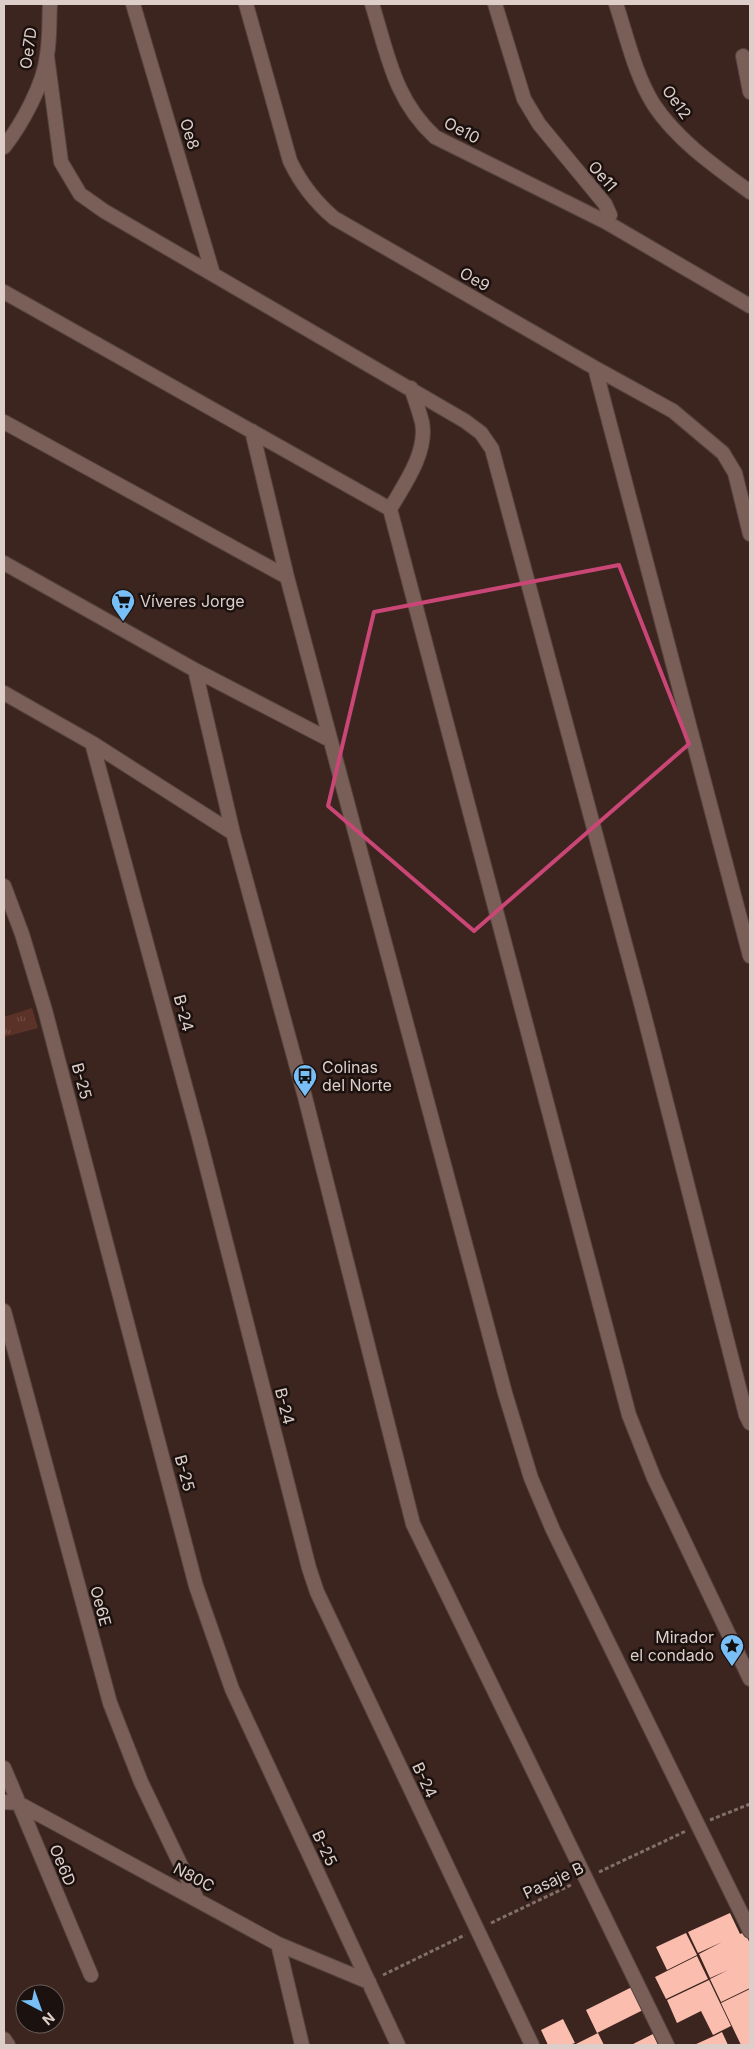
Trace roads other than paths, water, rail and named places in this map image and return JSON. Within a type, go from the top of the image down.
[{"type":"street","points":[[40,4],[49,22]]},
{"type":"street","name":"Oe7D","points":[[4,147],[27,108],[41,78],[47,56],[50,4]]},
{"type":"street","name":"Oe8","points":[[133,4],[213,274]]},
{"type":"street","name":"Oe9","points":[[246,4],[290,161],[300,183],[318,204],[334,218],[595,368],[673,410],[723,453],[735,473],[750,534]]},
{"type":"street","name":"Oe10","points":[[372,4],[398,87],[406,104],[420,123],[435,137],[606,222]]},
{"type":"street","name":"Oe11","points":[[495,4],[524,99],[539,124],[605,204],[610,215],[606,222]]},
{"type":"street","name":"Oe12","points":[[616,4],[636,64],[654,104],[701,156],[750,192]]},
{"type":"street","points":[[47,56],[61,162],[80,194],[104,211],[411,388],[481,433],[492,449],[644,1017],[746,1415],[750,1423]]},
{"type":"street","points":[[743,56],[750,92]]},
{"type":"street","points":[[606,222],[750,306]]},
{"type":"street","points":[[4,292],[390,509]]},
{"type":"street","points":[[595,368],[750,956]]},
{"type":"street","points":[[411,388],[422,423],[423,437],[410,473],[390,509],[629,1415],[654,1478],[750,1679]]},
{"type":"street","points":[[4,422],[287,577]]},
{"type":"street","points":[[252,431],[287,577],[330,740],[505,1394],[531,1478],[552,1530],[750,1931]]},
{"type":"street","points":[[4,563],[195,670],[330,740]]},
{"type":"street","points":[[195,670],[233,833],[307,1106],[413,1524],[667,2045]]},
{"type":"street","points":[[4,693],[92,743],[233,833]]},
{"type":"street","name":"B-24","points":[[92,743],[199,1137],[309,1568],[317,1592],[532,2045]]},
{"type":"street","name":"B-25","points":[[4,886],[22,934],[45,1010],[207,1622],[232,1689],[398,2045]]},
{"type":"street","name":"Oe6E","points":[[4,1311],[110,1702],[141,1782],[197,1899]]},
{"type":"street","name":"Oe6D","points":[[4,1768],[11,1802],[91,1975]]},
{"type":"street","name":"N80C","points":[[11,1802],[197,1899],[278,1944],[368,1982]]},
{"type":"street","points":[[278,1944],[302,2045]]},
{"type":"street","points":[[4,2038],[8,2045]]},
{"type":"place","name":"Víveres Jorge","points":[[123,622]]},
{"type":"place","name":"Colinas del Norte","points":[[305,1097]]},
{"type":"place","name":"Mirador el condado","points":[[732,1667]]}]
